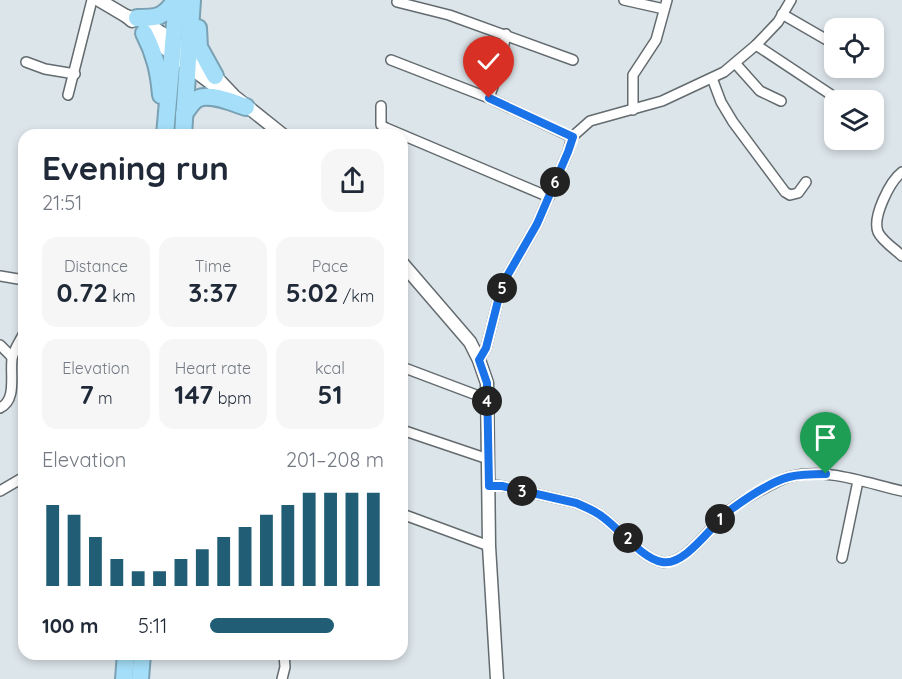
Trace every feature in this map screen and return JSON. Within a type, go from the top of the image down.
[{"type":"highway","points":[[164,129],[159,70],[152,48],[136,22],[155,18],[168,11],[176,0]]},
{"type":"highway","points":[[176,0],[183,129]]},
{"type":"highway","points":[[165,129],[180,54],[194,0]]},
{"type":"highway","points":[[194,0],[199,47],[215,76]]},
{"type":"highway","points":[[184,114],[194,101],[203,98],[240,101]]},
{"type":"highway","points":[[123,679],[125,660]]},
{"type":"highway","points":[[140,679],[142,660]]},
{"type":"street","points":[[68,95],[99,0],[136,22],[215,76],[272,129]]},
{"type":"street","points":[[624,0],[666,4],[656,40],[633,75],[633,110]]},
{"type":"street","points":[[479,360],[486,348],[502,285],[537,224],[573,137],[590,121],[662,101],[712,78],[735,63],[756,45],[791,0]]},
{"type":"street","points":[[397,2],[449,15],[573,60]]},
{"type":"street","points":[[782,14],[824,38]]},
{"type":"street","points":[[489,98],[499,69],[506,34]]},
{"type":"street","points":[[756,45],[824,90]]},
{"type":"street","points":[[180,54],[222,92],[240,101]]},
{"type":"street","points":[[392,60],[489,98],[573,137]]},
{"type":"street","points":[[26,62],[45,69],[75,74]]},
{"type":"street","points":[[735,63],[760,91],[781,101]]},
{"type":"street","points":[[712,78],[721,102],[733,122],[785,192],[790,195],[798,193],[806,182]]},
{"type":"street","points":[[381,106],[381,125],[388,129]]},
{"type":"street","points":[[408,137],[549,197]]},
{"type":"street","points":[[902,172],[896,176],[888,189],[878,215],[877,225],[879,234],[902,256]]},
{"type":"street","points":[[408,270],[470,342],[487,383],[489,546],[497,679]]},
{"type":"street","points":[[0,276],[18,279]]},
{"type":"street","points":[[0,345],[12,357]]},
{"type":"street","points":[[0,408],[11,396],[12,357],[18,345]]},
{"type":"street","points":[[408,369],[487,399]]},
{"type":"street","points":[[408,432],[488,459]]},
{"type":"street","points":[[489,486],[502,486],[576,503],[603,517],[652,559],[674,563],[726,513],[783,479],[805,474],[826,474],[902,491]]},
{"type":"street","points":[[0,491],[18,480]]},
{"type":"street","points":[[842,558],[858,481]]},
{"type":"street","points":[[408,516],[489,546]]},
{"type":"street","points":[[282,679],[284,660]]},
{"type":"route","points":[[489,98],[573,137],[537,224],[502,285],[486,348],[479,360],[487,383],[489,486],[502,486],[576,503],[603,517],[652,559],[674,563],[735,506],[783,479],[805,474],[826,474]]}]
